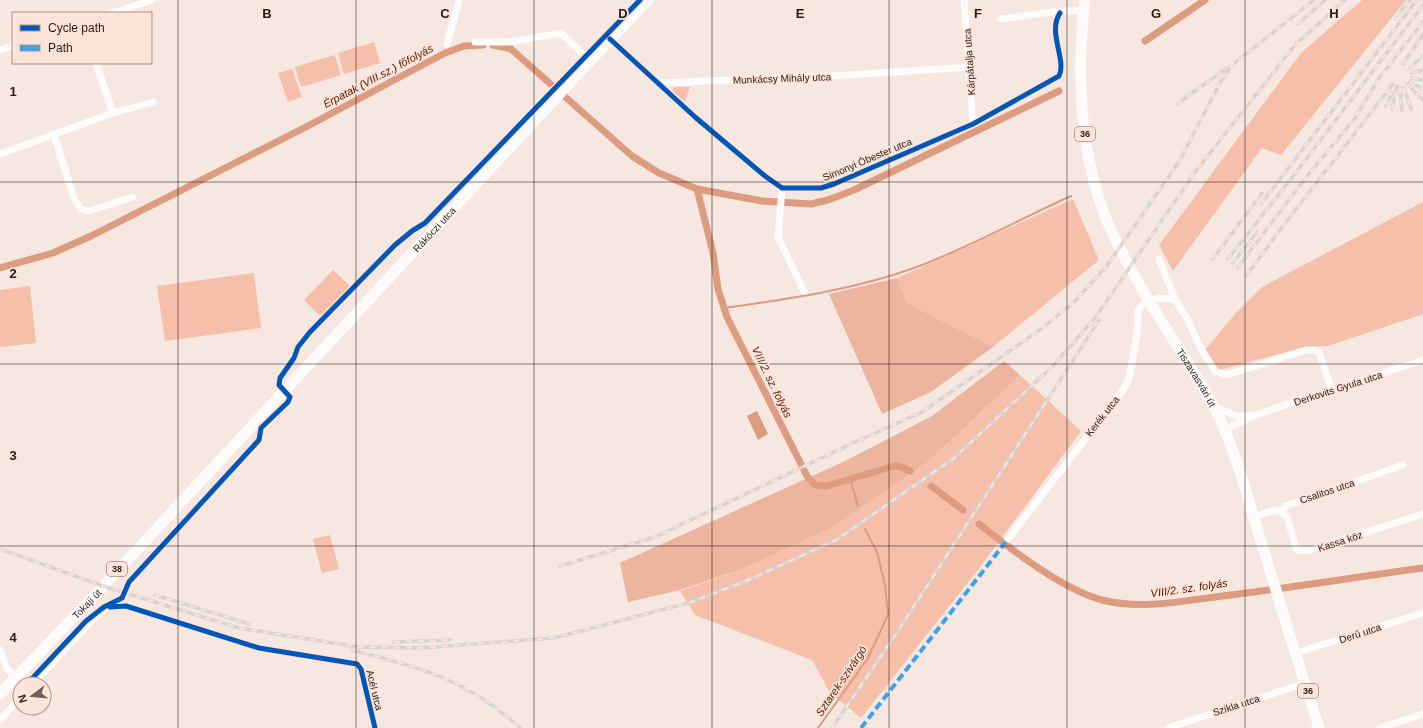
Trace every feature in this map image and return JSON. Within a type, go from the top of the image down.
[{"type":"main road","name":"Rákóczi utca","points":[[220,459],[648,0]]},
{"type":"main road","name":"Tiszavasvári út","points":[[1084,6],[1081,95],[1084,131],[1095,186],[1112,232],[1137,280],[1192,368],[1214,406],[1224,430],[1253,516],[1319,728]]},
{"type":"main road","name":"Tokaji út","points":[[23,676],[220,459]]},
{"type":"main road","name":"Tokaji út","points":[[0,694],[12,685]]},
{"type":"street","points":[[114,12],[138,2],[152,0]]},
{"type":"street","points":[[447,44],[461,0]]},
{"type":"street","name":"Kárpátalja utca","points":[[964,0],[973,124]]},
{"type":"street","points":[[1001,19],[1060,12],[1084,6]]},
{"type":"street","name":"Simonyi Óbester utca","points":[[782,188],[821,188],[834,184],[973,124],[1059,76],[1062,65],[1057,49],[1056,18],[1060,12]]},
{"type":"street","points":[[475,42],[509,42],[561,33],[590,61]]},
{"type":"street","points":[[610,39],[695,117],[765,176],[782,188],[778,237],[804,291]]},
{"type":"street","points":[[0,50],[12,46]]},
{"type":"street","points":[[96,64],[113,113]]},
{"type":"street","name":"Munkácsy Mihály utca","points":[[658,83],[848,75],[970,67]]},
{"type":"street","points":[[0,154],[113,113],[152,102]]},
{"type":"street","points":[[54,135],[75,202],[81,209],[88,211],[133,197]]},
{"type":"street","points":[[1159,259],[1175,299],[1188,320],[1200,347],[1215,371],[1228,375],[1306,350],[1315,350],[1319,352],[1332,390]]},
{"type":"street","name":"Kerék utca","points":[[1008,539],[1123,390],[1129,379],[1137,335],[1138,311],[1144,303],[1158,298],[1175,299]]},
{"type":"street","points":[[1422,361],[1423,369]]},
{"type":"street","name":"Derkovits Gyula utca","points":[[1224,430],[1253,416],[1422,361]]},
{"type":"street","name":"Derkovits Gyula utca","points":[[1214,406],[1237,416],[1253,416]]},
{"type":"street","name":"Csalitos utca","points":[[1253,516],[1275,510],[1281,512],[1285,506],[1402,465]]},
{"type":"street","name":"Kassa köz","points":[[1281,512],[1287,517],[1298,550],[1301,552],[1423,514]]},
{"type":"street","name":"Acél utca","points":[[40,676],[99,613],[120,605],[259,648],[357,664],[361,669],[375,728]]},
{"type":"street","name":"Derű utca","points":[[1296,653],[1423,613]]},
{"type":"street","points":[[0,650],[6,668],[13,676]]},
{"type":"street","name":"Szikla utca","points":[[1168,728],[1305,683]]},
{"type":"street","points":[[0,720],[12,707]]},
{"type":"street","points":[[1380,728],[1423,714]]},
{"type":"shaded area","points":[[1362,0],[1406,0],[1281,155],[1262,148],[1173,271],[1159,245],[1301,53]]},
{"type":"shaded area","points":[[374,42],[380,63],[344,74],[338,53]]},
{"type":"shaded area","points":[[335,55],[341,75],[301,87],[295,67]]},
{"type":"shaded area","points":[[292,69],[302,97],[288,102],[278,73]]},
{"type":"shaded area","points":[[676,87],[690,87],[684,104],[672,90]]},
{"type":"shaded area","points":[[1073,199],[1099,260],[993,347],[907,303],[897,278]]},
{"type":"shaded area","points":[[1423,202],[1423,314],[1328,346],[1306,347],[1219,370],[1205,350],[1236,313],[1262,287]]},
{"type":"shaded area","points":[[333,270],[350,286],[320,316],[304,300]]},
{"type":"shaded area","points":[[254,273],[261,328],[165,341],[157,286]]},
{"type":"shaded area","points":[[897,278],[907,303],[993,347],[931,392],[882,414],[829,294]]},
{"type":"shaded area","points":[[30,286],[36,343],[0,347],[0,290]]},
{"type":"shaded area","points":[[1004,361],[1020,375],[929,461],[833,527],[747,567],[680,590],[628,602],[620,563],[843,462],[932,416]]},
{"type":"shaded area","points":[[1020,375],[1081,431],[977,571],[861,718],[830,693],[812,660],[695,615],[680,591],[747,567],[833,527],[929,461]]},
{"type":"shaded area","points":[[757,411],[768,434],[758,440],[747,416]]},
{"type":"shaded area","points":[[330,535],[339,569],[322,573],[313,539]]},
{"type":"waterway","name":"Érpatak (VIII.sz.) főfolyás","points":[[1145,41],[1205,0]]},
{"type":"waterway","name":"Érpatak (VIII.sz.) főfolyás","points":[[0,268],[53,253],[91,236],[304,128],[445,53],[464,46],[483,45]]},
{"type":"waterway","name":"Érpatak (VIII.sz.) főfolyás","points":[[493,45],[511,49],[632,156],[659,173],[697,189],[762,201],[811,204],[828,200],[854,190],[1059,91]]},
{"type":"waterway","name":"VIII/2. sz. folyás","points":[[697,189],[713,253],[718,289],[727,317],[807,476],[815,485],[827,486],[894,466],[899,466],[910,471]]},
{"type":"waterway","points":[[724,308],[820,293],[891,276],[953,252],[1071,196]]},
{"type":"waterway","name":"Sztarek-szivárgó","points":[[850,479],[858,506]]},
{"type":"waterway","name":"VIII/2. sz. folyás","points":[[931,486],[963,510]]},
{"type":"waterway","name":"VIII/2. sz. folyás","points":[[979,524],[1022,557],[1054,578],[1087,595],[1117,603],[1162,604],[1423,568]]},
{"type":"waterway","name":"Sztarek-szivárgó","points":[[818,728],[868,658],[888,615],[885,585],[877,552],[865,529]]},
{"type":"railway","points":[[560,566],[655,537],[922,412],[1041,329],[1073,303],[1106,267],[1180,160],[1220,83],[1232,65],[1314,0]]},
{"type":"railway","points":[[1298,24],[1325,0]]},
{"type":"railway","points":[[0,549],[103,586],[239,628],[359,647],[421,648],[554,638],[688,603],[746,581],[836,540],[954,458],[1055,364],[1095,318],[1195,172],[1295,45],[1345,0]]},
{"type":"railway","points":[[1397,16],[1410,0]]},
{"type":"railway","points":[[1261,204],[1417,0]]},
{"type":"railway","points":[[1228,259],[1423,5]]},
{"type":"railway","points":[[1238,267],[1304,180],[1355,118],[1380,77],[1423,22]]},
{"type":"railway","points":[[1403,64],[1423,34]]},
{"type":"railway","points":[[1410,68],[1423,56]]},
{"type":"railway","points":[[1177,104],[1227,68]]},
{"type":"railway","points":[[1412,73],[1423,70]]},
{"type":"railway","points":[[1412,78],[1423,80]]},
{"type":"railway","points":[[1410,82],[1423,89]]},
{"type":"railway","points":[[1247,275],[1393,84]]},
{"type":"railway","points":[[1407,84],[1423,100]]},
{"type":"railway","points":[[1392,109],[1397,86]]},
{"type":"railway","points":[[1400,87],[1402,111]]},
{"type":"railway","points":[[1404,88],[1411,109]]},
{"type":"railway","points":[[1386,106],[1392,93]]},
{"type":"railway","points":[[1213,259],[1262,193]]},
{"type":"railway","points":[[1233,263],[1257,232]]},
{"type":"railway","points":[[832,728],[896,634],[1099,320]]},
{"type":"railway","points":[[155,595],[249,624]]},
{"type":"railway","points":[[394,642],[450,640]]},
{"type":"railway","points":[[351,650],[420,669],[462,686],[501,712],[520,728]]},
{"type":"marked path","points":[[861,728],[1008,539]]},
{"type":"cycle path","points":[[34,676],[86,621],[104,607],[122,598],[129,582],[259,440],[261,428],[288,402],[290,397],[279,385],[280,378],[294,358],[298,347],[310,332],[395,245],[412,231],[425,223],[640,0]]},
{"type":"cycle path","points":[[610,39],[695,117],[765,176],[782,188],[821,188],[834,184],[973,124],[1059,76],[1061,62],[1055,29],[1060,13]]},
{"type":"cycle path","points":[[110,607],[126,606],[259,648],[357,664],[361,669],[375,728]]}]
